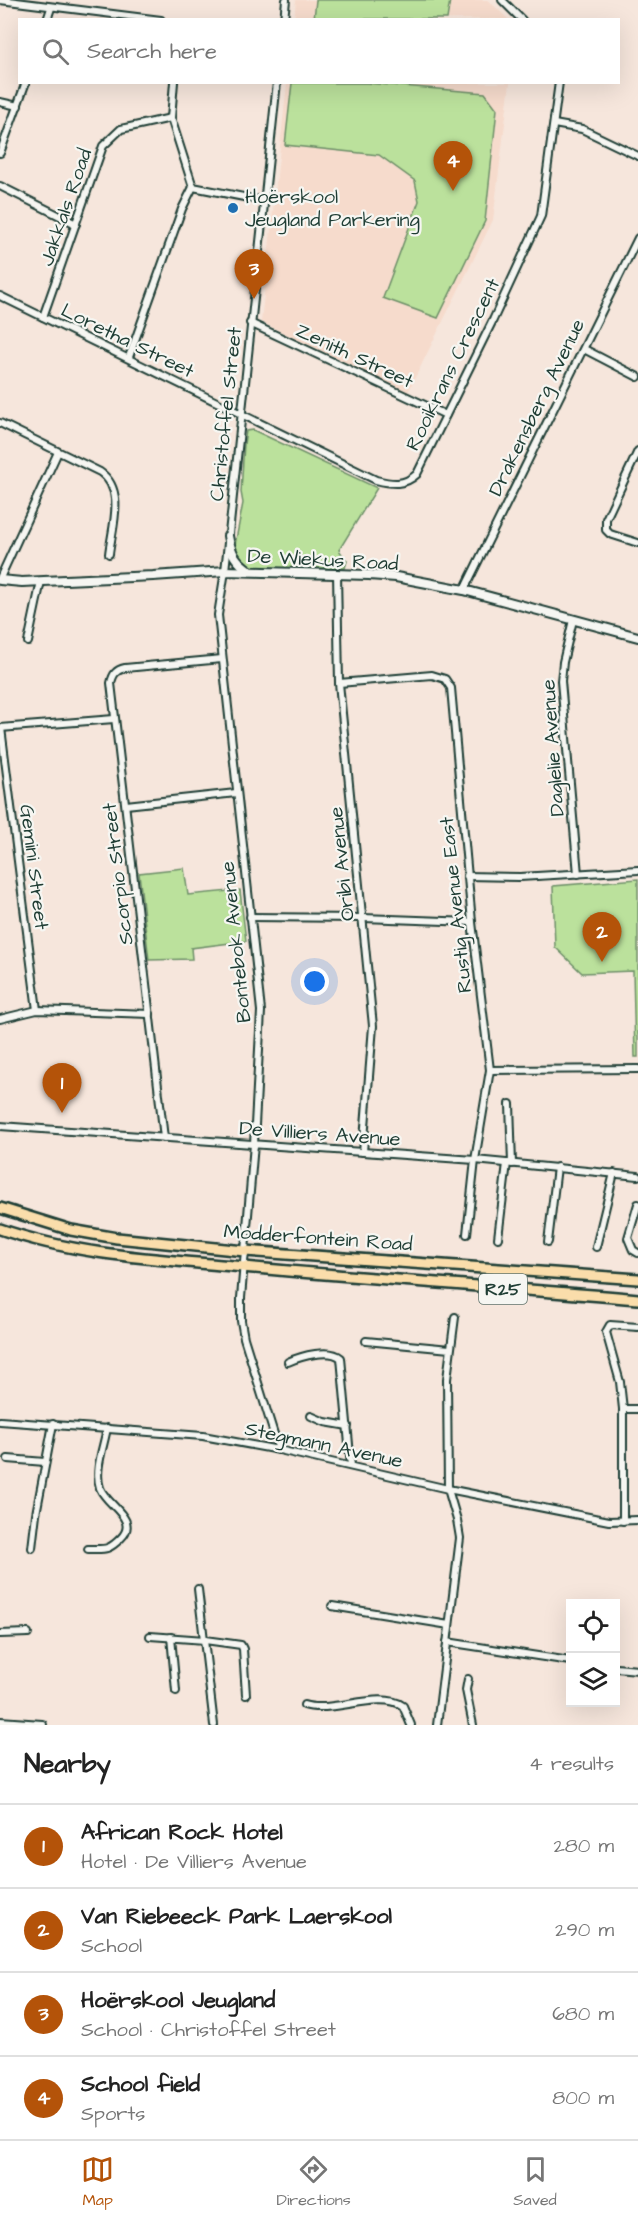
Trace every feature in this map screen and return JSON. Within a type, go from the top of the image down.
[{"type":"main road","name":"Modderfontein Road","points":[[0,1208],[71,1230],[117,1238],[245,1251],[638,1279]]},
{"type":"main road","name":"Modderfontein Road","points":[[0,1229],[61,1246],[107,1254],[367,1279],[638,1299]]},
{"type":"street","points":[[0,0],[143,18]]},
{"type":"street","points":[[284,18],[286,0]]},
{"type":"street","points":[[502,0],[520,18]]},
{"type":"street","points":[[48,18],[51,8]]},
{"type":"street","points":[[0,153],[25,84]]},
{"type":"street","points":[[129,357],[182,209],[193,187],[171,118],[174,84]]},
{"type":"street","name":"Christoffel Street","points":[[225,571],[277,84]]},
{"type":"street","name":"Rooikrans Crescent","points":[[242,415],[376,480],[392,484],[410,480],[417,474],[541,216],[559,84]]},
{"type":"street","points":[[0,102],[18,106]]},
{"type":"street","name":"Jakkals Road","points":[[44,317],[103,146],[122,129],[171,118]]},
{"type":"street","points":[[554,124],[582,129],[638,156]]},
{"type":"street","points":[[0,186],[76,224]]},
{"type":"street","points":[[193,187],[264,201]]},
{"type":"street","name":"Drakensberg Avenue","points":[[464,590],[638,238]]},
{"type":"street","name":"Loretha Street","points":[[0,297],[129,357],[242,415]]},
{"type":"street","name":"Zenith Street","points":[[250,323],[446,416]]},
{"type":"street","points":[[584,349],[638,377]]},
{"type":"street","points":[[0,423],[100,472],[111,482],[115,489],[116,499],[109,554]]},
{"type":"street","points":[[638,451],[606,519],[605,526],[610,534],[638,543]]},
{"type":"street","points":[[0,579],[58,452]]},
{"type":"street","points":[[228,536],[231,551],[236,560],[252,572]]},
{"type":"street","name":"De Wiekus Road","points":[[0,579],[41,581],[225,571],[337,573],[396,578],[464,590],[638,638]]},
{"type":"street","name":"Bontebok Avenue","points":[[225,571],[218,615],[261,1011],[241,1321],[244,1338],[279,1450]]},
{"type":"street","name":"Oribi Avenue","points":[[337,573],[339,683],[373,1026],[363,1152]]},
{"type":"street","points":[[28,642],[41,581]]},
{"type":"street","name":"Daglelie Avenue","points":[[573,620],[561,681],[578,874]]},
{"type":"street","name":"Scorpio Street","points":[[164,1138],[111,683],[118,670],[222,659]]},
{"type":"street","name":"Rustig Avenue East","points":[[339,683],[432,675],[442,677],[449,683],[467,876],[490,1070],[475,1160],[467,1234]]},
{"type":"street","points":[[0,728],[114,719]]},
{"type":"street","name":"Gemini Street","points":[[0,728],[38,1010]]},
{"type":"street","points":[[126,805],[237,794]]},
{"type":"street","points":[[467,876],[520,877],[638,870]]},
{"type":"street","points":[[250,918],[363,918],[472,922]]},
{"type":"street","points":[[0,1019],[38,1010],[150,1014]]},
{"type":"street","points":[[490,1070],[638,1069]]},
{"type":"street","points":[[498,1238],[510,1163],[510,1104]]},
{"type":"street","name":"De Villiers Avenue","points":[[0,1126],[475,1160],[638,1176]]},
{"type":"street","points":[[548,1242],[557,1167]]},
{"type":"street","points":[[596,1246],[614,1173]]},
{"type":"street","points":[[638,1204],[628,1238],[633,1250],[638,1253]]},
{"type":"street","points":[[437,1725],[460,1538],[448,1489],[447,1395],[455,1317]]},
{"type":"street","points":[[623,1521],[623,1408],[615,1357],[606,1332],[610,1325],[615,1324],[638,1327]]},
{"type":"street","points":[[366,1341],[450,1349]]},
{"type":"street","points":[[288,1362],[324,1354],[339,1356],[342,1361],[351,1466]]},
{"type":"street","points":[[623,1408],[638,1409]]},
{"type":"street","points":[[311,1416],[325,1422],[348,1426]]},
{"type":"street","name":"Stegmann Avenue","points":[[0,1421],[184,1433],[279,1450],[448,1489],[609,1521],[638,1520]]},
{"type":"street","points":[[32,1548],[52,1424]]},
{"type":"street","points":[[88,1549],[112,1547],[126,1532],[127,1526],[124,1518],[100,1487],[99,1470],[107,1428]]},
{"type":"street","points":[[8,1459],[45,1462]]},
{"type":"street","points":[[198,1589],[214,1725]]},
{"type":"street","points":[[332,1606],[449,1625]]},
{"type":"street","points":[[0,1634],[28,1633]]},
{"type":"street","points":[[150,1636],[235,1643],[242,1647],[246,1695]]},
{"type":"street","points":[[171,1637],[176,1691]]},
{"type":"street","points":[[447,1642],[566,1660]]},
{"type":"street","points":[[620,1668],[638,1670]]},
{"type":"street","points":[[468,1679],[466,1690],[473,1725]]},
{"type":"street","points":[[304,1705],[320,1708],[348,1703],[395,1702],[403,1706],[411,1725]]},
{"type":"street","points":[[0,1722],[42,1725]]},
{"type":"shaded area","points":[[296,0],[488,0],[507,18],[294,18]]},
{"type":"shaded area","points":[[287,84],[510,84],[493,220],[408,392],[261,322]]},
{"type":"green space","points":[[316,0],[450,0],[447,18],[314,18]]},
{"type":"green space","points":[[292,84],[379,84],[485,93],[497,109],[485,221],[438,318],[383,298],[419,201],[415,181],[379,155],[285,145]]},
{"type":"green space","points":[[253,430],[377,488],[339,550],[347,561],[345,568],[253,569],[236,554],[235,545],[243,503],[241,492],[244,444],[246,431]]},
{"type":"green space","points":[[184,868],[188,895],[240,890],[246,941],[191,948],[192,959],[149,960],[139,873]]},
{"type":"green space","points":[[638,879],[638,1057],[635,1057],[633,971],[582,973],[555,947],[553,886]]},
{"type":"place","name":"School field","points":[[453,191]]},
{"type":"place","name":"Hoërskool Jeugland Parkering","points":[[233,208]]},
{"type":"place","name":"Hoërskool Jeugland","points":[[254,299]]},
{"type":"place","name":"Van Riebeeck Park Laerskool","points":[[602,962]]},
{"type":"place","name":"African Rock Hotel","points":[[62,1113]]}]
